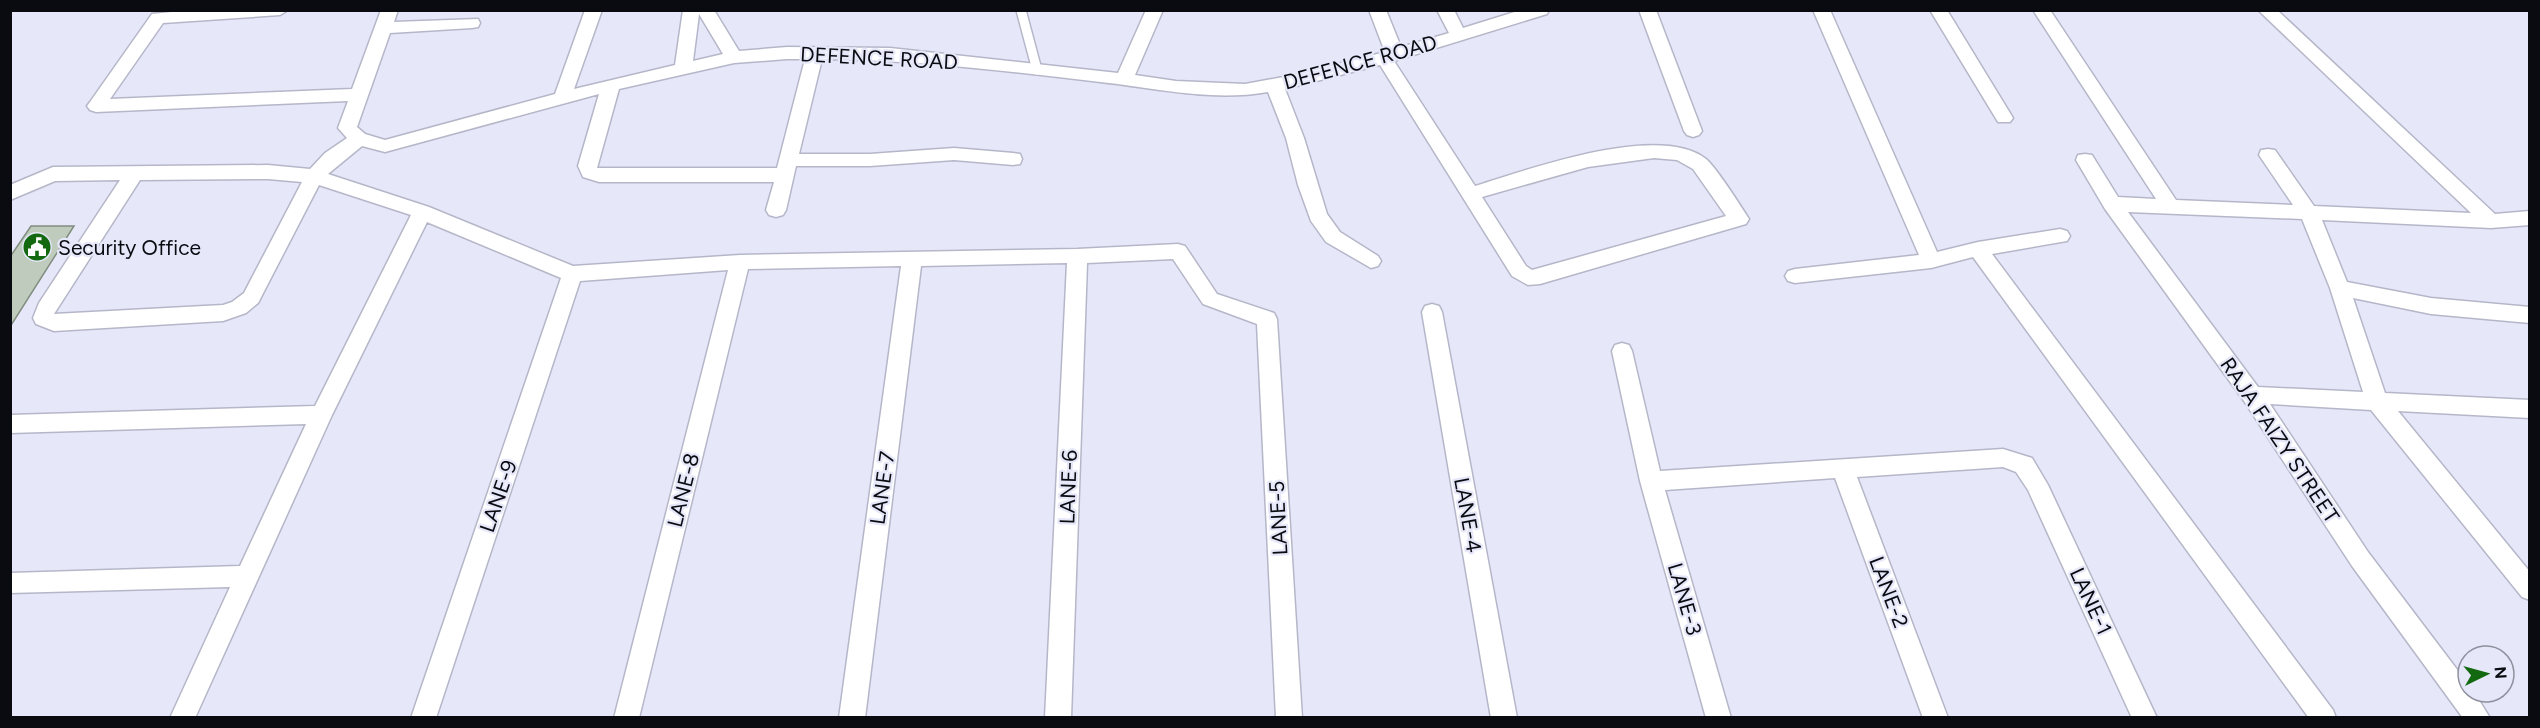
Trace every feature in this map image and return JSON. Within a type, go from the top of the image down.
[{"type":"street","points":[[280,10],[158,18],[96,106],[358,95]]},
{"type":"street","points":[[135,172],[46,308],[43,318],[54,323],[223,313],[239,308],[251,298],[314,176],[332,158],[359,139],[347,128],[390,10]]},
{"type":"street","points":[[562,99],[594,10]]},
{"type":"street","points":[[684,66],[691,10]]},
{"type":"street","points":[[705,10],[734,57]]},
{"type":"street","points":[[1124,80],[1155,10]]},
{"type":"street","points":[[1377,10],[1389,56],[1469,194],[1519,271],[1528,278],[1540,277],[1739,219],[1700,164],[1693,157],[1670,150],[1613,154],[1469,194]]},
{"type":"street","points":[[1445,10],[1459,36]]},
{"type":"street","name":"DEFENCE ROAD","points":[[359,139],[385,146],[684,66],[734,57],[815,53],[890,54],[1176,87],[1245,90],[1389,56],[1541,10]]},
{"type":"street","points":[[1647,10],[1693,131]]},
{"type":"street","points":[[1821,10],[1931,261]]},
{"type":"street","points":[[1938,10],[2004,118]]},
{"type":"street","points":[[2041,10],[2170,206]]},
{"type":"street","points":[[2266,10],[2491,220]]},
{"type":"street","points":[[382,28],[472,23]]},
{"type":"street","points":[[776,210],[815,53]]},
{"type":"street","points":[[1274,84],[1295,138],[1318,216],[1333,237],[1371,261]]},
{"type":"street","points":[[611,85],[587,166],[590,172],[599,175],[787,168],[954,154],[1013,159]]},
{"type":"street","points":[[2268,155],[2309,213],[2340,288],[2377,401],[2529,590]]},
{"type":"street","name":"RAJA FAIZY STREET","points":[[2085,160],[2112,204],[2252,395],[2360,559],[2478,717]]},
{"type":"street","points":[[10,193],[53,174],[268,172],[314,176],[422,212],[572,274],[740,262],[1077,256]]},
{"type":"street","points":[[2112,204],[2491,220],[2529,218]]},
{"type":"street","points":[[182,717],[321,415],[422,212]]},
{"type":"street","points":[[1795,276],[1931,261],[1978,249],[2060,236]]},
{"type":"street","points":[[1978,249],[2324,717]]},
{"type":"street","name":"LANE-5","points":[[1077,256],[1178,252],[1210,299],[1267,319],[1289,717]]},
{"type":"street","name":"LANE-6","points":[[1058,717],[1077,256]]},
{"type":"street","name":"LANE-7","points":[[852,717],[912,260]]},
{"type":"street","name":"LANE-8","points":[[626,717],[740,262]]},
{"type":"street","name":"LANE-9","points":[[423,717],[572,274]]},
{"type":"street","points":[[2340,288],[2430,306],[2529,315]]},
{"type":"street","name":"LANE-4","points":[[1432,312],[1504,717]]},
{"type":"street","name":"LANE-3","points":[[1622,351],[1651,481],[1719,717]]},
{"type":"street","points":[[2252,395],[2529,409]]},
{"type":"street","points":[[10,424],[321,415]]},
{"type":"street","name":"LANE-1","points":[[1651,481],[1842,466],[2003,458],[2024,465],[2037,485],[2145,717]]},
{"type":"street","name":"LANE-2","points":[[1842,466],[1936,717]]},
{"type":"street","points":[[10,583],[247,576]]},
{"type":"lane","points":[[1021,10],[1037,70]]},
{"type":"building","points":[[31,226],[74,226],[10,327],[10,257]]},
{"type":"place","name":"Security Office","points":[[37,247]]}]
